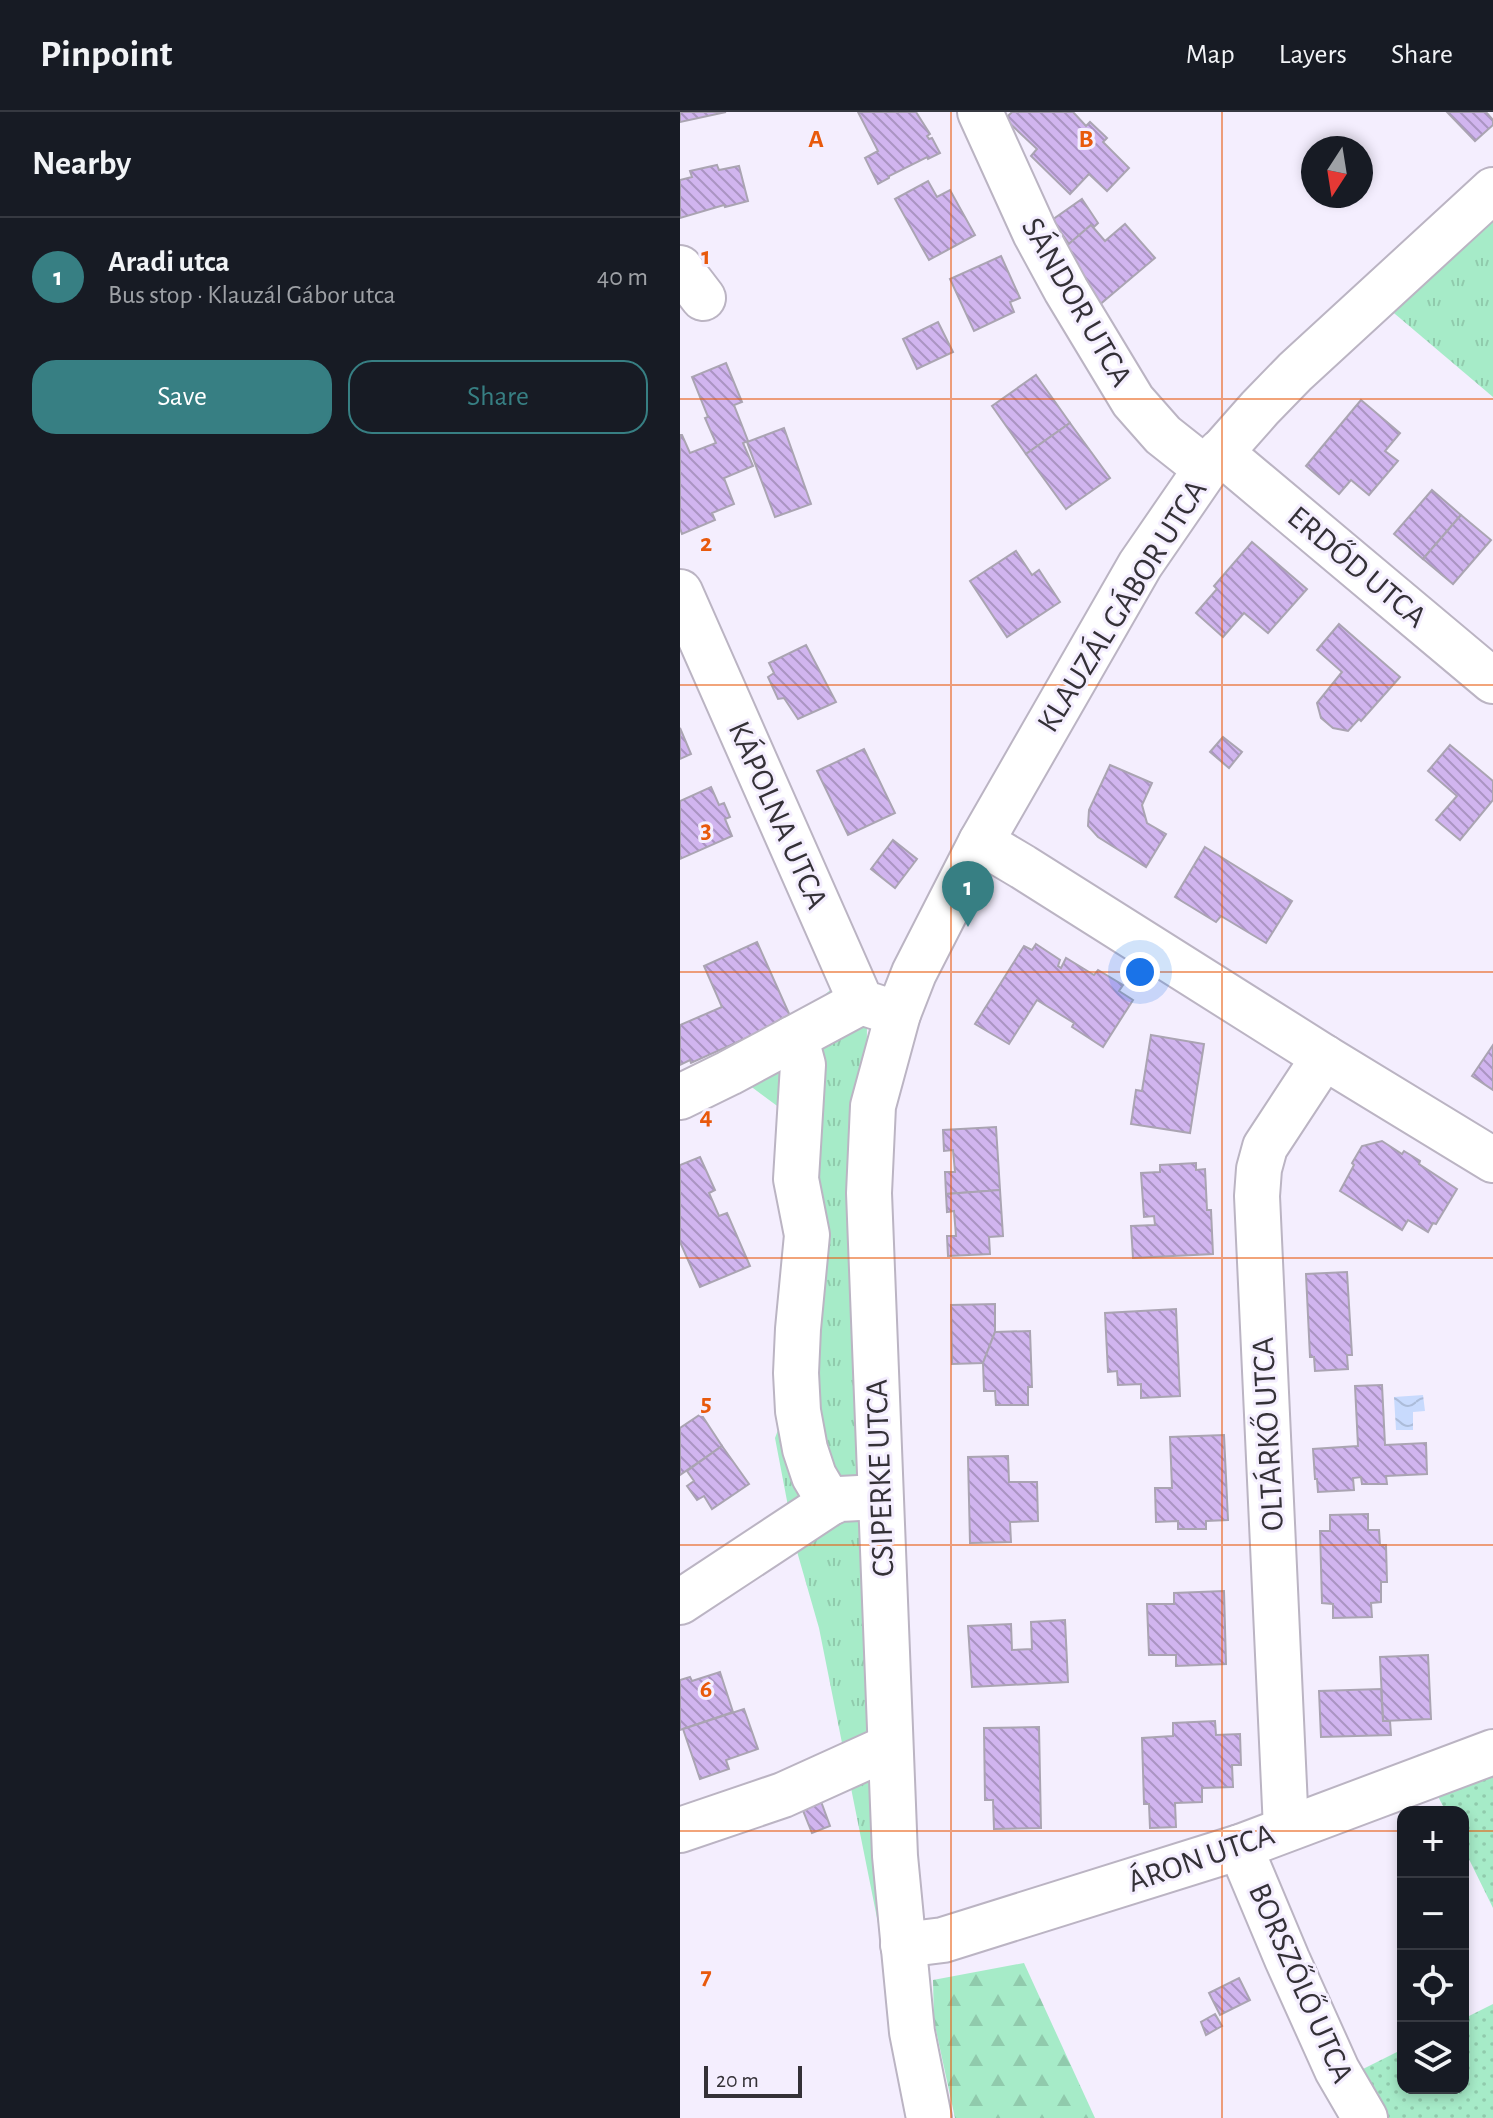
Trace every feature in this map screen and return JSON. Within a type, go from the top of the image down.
[{"type":"street","name":"SÁNDOR UTCA","points":[[980,112],[1035,233],[1133,401],[1163,435],[1213,461]]},
{"type":"street","name":"KLAUZÁL GÁBOR UTCA","points":[[879,1008],[914,973],[981,842],[1140,565],[1213,461],[1295,372],[1493,190]]},
{"type":"street","name":"ERDŐD UTCA","points":[[1213,461],[1493,681]]},
{"type":"street","name":"KÁPOLNA UTCA","points":[[680,592],[879,1008]]},
{"type":"street","points":[[981,842],[1493,1160]]},
{"type":"street","points":[[680,1097],[792,1039],[879,1008]]},
{"type":"street","name":"CSIPERKE UTCA","points":[[879,1008],[870,1145],[871,1262],[889,1747],[895,1856],[912,2032],[929,2118]]},
{"type":"street","points":[[792,1039],[803,1065],[796,1179],[807,1235],[797,1344],[798,1411],[814,1476],[830,1503]]},
{"type":"street","name":"OLTÁRKŐ UTCA","points":[[1286,1829],[1257,1196],[1265,1147],[1324,1057]]},
{"type":"street","points":[[680,1602],[830,1503],[853,1498],[881,1498]]},
{"type":"street","points":[[680,1830],[783,1795],[889,1747]]},
{"type":"street","name":"ÁRON UTCA","points":[[903,1945],[943,1940],[1240,1847],[1493,1752]]},
{"type":"street","name":"BORSZŐLŐ UTCA","points":[[1240,1847],[1337,2070],[1365,2118]]},
{"type":"green space","points":[[1493,214],[1493,397],[1388,308]]},
{"type":"green space","points":[[837,984],[867,1026],[865,1192],[896,1926],[878,1923],[819,1628],[796,1548],[775,1438],[815,1331],[811,1131],[749,1085],[794,1022]]},
{"type":"green space","points":[[1493,1729],[1493,1908],[1469,1859],[1469,1806],[1443,1806],[1417,1755]]},
{"type":"green space","points":[[1024,1963],[1095,2118],[955,2118],[934,2021],[933,1980]]},
{"type":"green space","points":[[1493,2004],[1493,2118],[1344,2118],[1331,2085],[1397,2052],[1397,2094],[1469,2094],[1469,2016]]},
{"type":"water","points":[[1423,1395],[1425,1411],[1413,1412],[1413,1430],[1396,1430],[1394,1397]]},
{"type":"building","points":[[680,112],[726,112],[680,122]]},
{"type":"building","points":[[858,112],[916,112],[930,134],[927,136],[932,138],[940,153],[878,184],[865,158],[878,151]]},
{"type":"building","points":[[1012,112],[1073,112],[1086,126],[1090,122],[1107,138],[1103,142],[1129,168],[1107,191],[1089,174],[1070,194],[1031,156],[1037,149],[1005,119]]},
{"type":"building","points":[[1447,112],[1486,112],[1493,125],[1475,141]]},
{"type":"building","points":[[717,165],[719,170],[739,166],[748,201],[680,218],[680,180],[692,177],[690,171]]},
{"type":"building","points":[[928,181],[937,197],[950,190],[975,235],[929,260],[895,199]]},
{"type":"building","points":[[1082,199],[1098,223],[1093,228],[1091,225],[1069,244],[1052,220]]},
{"type":"building","points":[[1125,224],[1155,258],[1098,306],[1069,272],[1078,264],[1064,248],[1091,225],[1105,241]]},
{"type":"building","points":[[1001,256],[1020,298],[1010,302],[1014,312],[974,331],[950,279]]},
{"type":"building","points":[[938,322],[953,352],[917,369],[903,339]]},
{"type":"building","points":[[726,363],[742,402],[734,405],[748,441],[743,443],[753,466],[724,478],[734,504],[712,513],[715,520],[682,534],[680,435],[690,453],[716,443],[692,377]]},
{"type":"building","points":[[1036,375],[1070,423],[1026,454],[992,406]]},
{"type":"building","points":[[1361,400],[1400,433],[1385,451],[1398,461],[1369,495],[1351,480],[1339,494],[1306,466]]},
{"type":"building","points":[[1070,423],[1110,478],[1066,509],[1026,454]]},
{"type":"building","points":[[784,428],[811,504],[775,517],[747,442]]},
{"type":"building","points":[[1432,490],[1461,515],[1423,559],[1394,534]]},
{"type":"building","points":[[1461,515],[1491,540],[1453,584],[1423,559]]},
{"type":"building","points":[[1252,542],[1307,589],[1268,633],[1244,613],[1223,637],[1196,613],[1217,589],[1214,586]]},
{"type":"building","points":[[1016,551],[1032,575],[1039,570],[1060,602],[1007,637],[970,581]]},
{"type":"building","points":[[1339,624],[1400,677],[1361,721],[1359,719],[1348,731],[1333,728],[1321,718],[1317,703],[1342,672],[1317,650]]},
{"type":"building","points":[[806,645],[836,702],[798,719],[784,698],[778,699],[768,677],[774,673],[769,663]]},
{"type":"building","points":[[680,728],[691,754],[680,759]]},
{"type":"building","points":[[1223,737],[1242,752],[1229,768],[1210,752]]},
{"type":"building","points":[[1450,745],[1493,781],[1493,800],[1460,840],[1436,820],[1457,796],[1428,771]]},
{"type":"building","points":[[864,749],[895,813],[848,835],[817,771]]},
{"type":"building","points":[[1110,765],[1152,783],[1142,805],[1147,823],[1166,834],[1146,867],[1098,837],[1088,826],[1089,810]]},
{"type":"building","points":[[711,787],[719,805],[724,803],[730,817],[725,819],[732,836],[680,859],[680,801]]},
{"type":"building","points":[[893,840],[917,859],[895,888],[871,869]]},
{"type":"building","points":[[1205,847],[1292,901],[1266,943],[1221,916],[1216,922],[1175,897]]},
{"type":"building","points":[[757,942],[791,1018],[691,1063],[690,1060],[680,1065],[680,1025],[722,1007],[704,966]]},
{"type":"building","points":[[1036,944],[1060,960],[1058,966],[1061,968],[1066,958],[1094,975],[1098,970],[1123,985],[1119,991],[1133,1000],[1103,1047],[1072,1027],[1074,1023],[1037,1000],[1009,1044],[975,1024],[1024,946],[1032,950]]},
{"type":"building","points":[[1151,1035],[1204,1044],[1190,1133],[1131,1124],[1136,1090],[1142,1091]]},
{"type":"building","points":[[1493,1045],[1493,1090],[1472,1076]]},
{"type":"building","points":[[996,1127],[1000,1190],[946,1194],[945,1172],[955,1172],[953,1150],[944,1151],[943,1130]]},
{"type":"building","points":[[1382,1141],[1420,1161],[1419,1164],[1457,1189],[1428,1232],[1408,1220],[1402,1230],[1340,1191],[1362,1146]]},
{"type":"building","points":[[700,1157],[715,1190],[709,1193],[719,1216],[727,1213],[750,1266],[700,1287],[680,1242],[680,1165]]},
{"type":"building","points":[[1196,1163],[1196,1170],[1205,1169],[1213,1254],[1133,1258],[1131,1226],[1155,1225],[1154,1216],[1144,1217],[1141,1173],[1160,1172],[1160,1165]]},
{"type":"building","points":[[1000,1190],[1003,1236],[989,1237],[990,1254],[948,1256],[947,1236],[956,1236],[954,1211],[947,1212],[946,1194]]},
{"type":"building","points":[[1347,1272],[1352,1355],[1347,1355],[1348,1369],[1315,1371],[1314,1357],[1310,1357],[1306,1274]]},
{"type":"building","points":[[995,1304],[995,1332],[983,1363],[952,1364],[951,1305]]},
{"type":"building","points":[[1176,1309],[1180,1396],[1141,1398],[1141,1384],[1118,1385],[1117,1371],[1108,1372],[1105,1313]]},
{"type":"building","points":[[1030,1331],[1032,1387],[1028,1387],[1028,1405],[996,1405],[995,1391],[984,1391],[983,1363],[995,1332]]},
{"type":"building","points":[[1382,1385],[1385,1445],[1426,1443],[1427,1474],[1386,1476],[1387,1484],[1362,1484],[1361,1477],[1353,1478],[1354,1490],[1318,1492],[1313,1449],[1358,1446],[1355,1386]]},
{"type":"building","points":[[701,1414],[722,1446],[680,1475],[680,1428]]},
{"type":"building","points":[[1224,1435],[1228,1520],[1206,1521],[1206,1529],[1178,1529],[1178,1521],[1156,1522],[1155,1488],[1172,1488],[1170,1437]]},
{"type":"building","points":[[722,1446],[749,1484],[712,1509],[704,1496],[697,1500],[687,1486],[694,1481],[687,1471]]},
{"type":"building","points":[[1008,1456],[1009,1482],[1037,1482],[1038,1521],[1010,1522],[1011,1542],[970,1543],[968,1457]]},
{"type":"building","points":[[1368,1514],[1368,1530],[1379,1530],[1380,1545],[1386,1545],[1387,1582],[1381,1582],[1381,1602],[1371,1603],[1372,1617],[1333,1618],[1333,1604],[1322,1603],[1320,1531],[1330,1531],[1330,1515]]},
{"type":"building","points":[[1224,1591],[1226,1664],[1176,1666],[1176,1655],[1149,1655],[1147,1604],[1174,1604],[1174,1593]]},
{"type":"building","points":[[1065,1620],[1068,1682],[972,1687],[968,1626],[1011,1624],[1012,1650],[1032,1649],[1031,1622]]},
{"type":"building","points":[[1428,1655],[1431,1719],[1383,1721],[1380,1657]]},
{"type":"building","points":[[720,1672],[733,1712],[680,1730],[680,1680],[690,1677],[692,1681]]},
{"type":"building","points":[[1381,1689],[1383,1721],[1390,1721],[1391,1735],[1321,1737],[1319,1691]]},
{"type":"building","points":[[744,1709],[758,1749],[726,1760],[729,1769],[700,1779],[683,1729]]},
{"type":"building","points":[[1215,1721],[1216,1735],[1240,1734],[1241,1765],[1232,1765],[1233,1787],[1202,1788],[1202,1802],[1175,1803],[1176,1827],[1150,1828],[1149,1804],[1144,1804],[1142,1738],[1173,1736],[1173,1723]]},
{"type":"building","points":[[1039,1727],[1041,1828],[994,1829],[993,1800],[985,1800],[984,1728]]},
{"type":"building","points":[[819,1796],[830,1826],[812,1833],[800,1803]]},
{"type":"building","points":[[1239,1978],[1250,2000],[1220,2015],[1209,1993]]},
{"type":"building","points":[[1215,2014],[1222,2026],[1206,2035],[1201,2022]]},
{"type":"place","name":"Aradi utca","points":[[968,927]]}]
